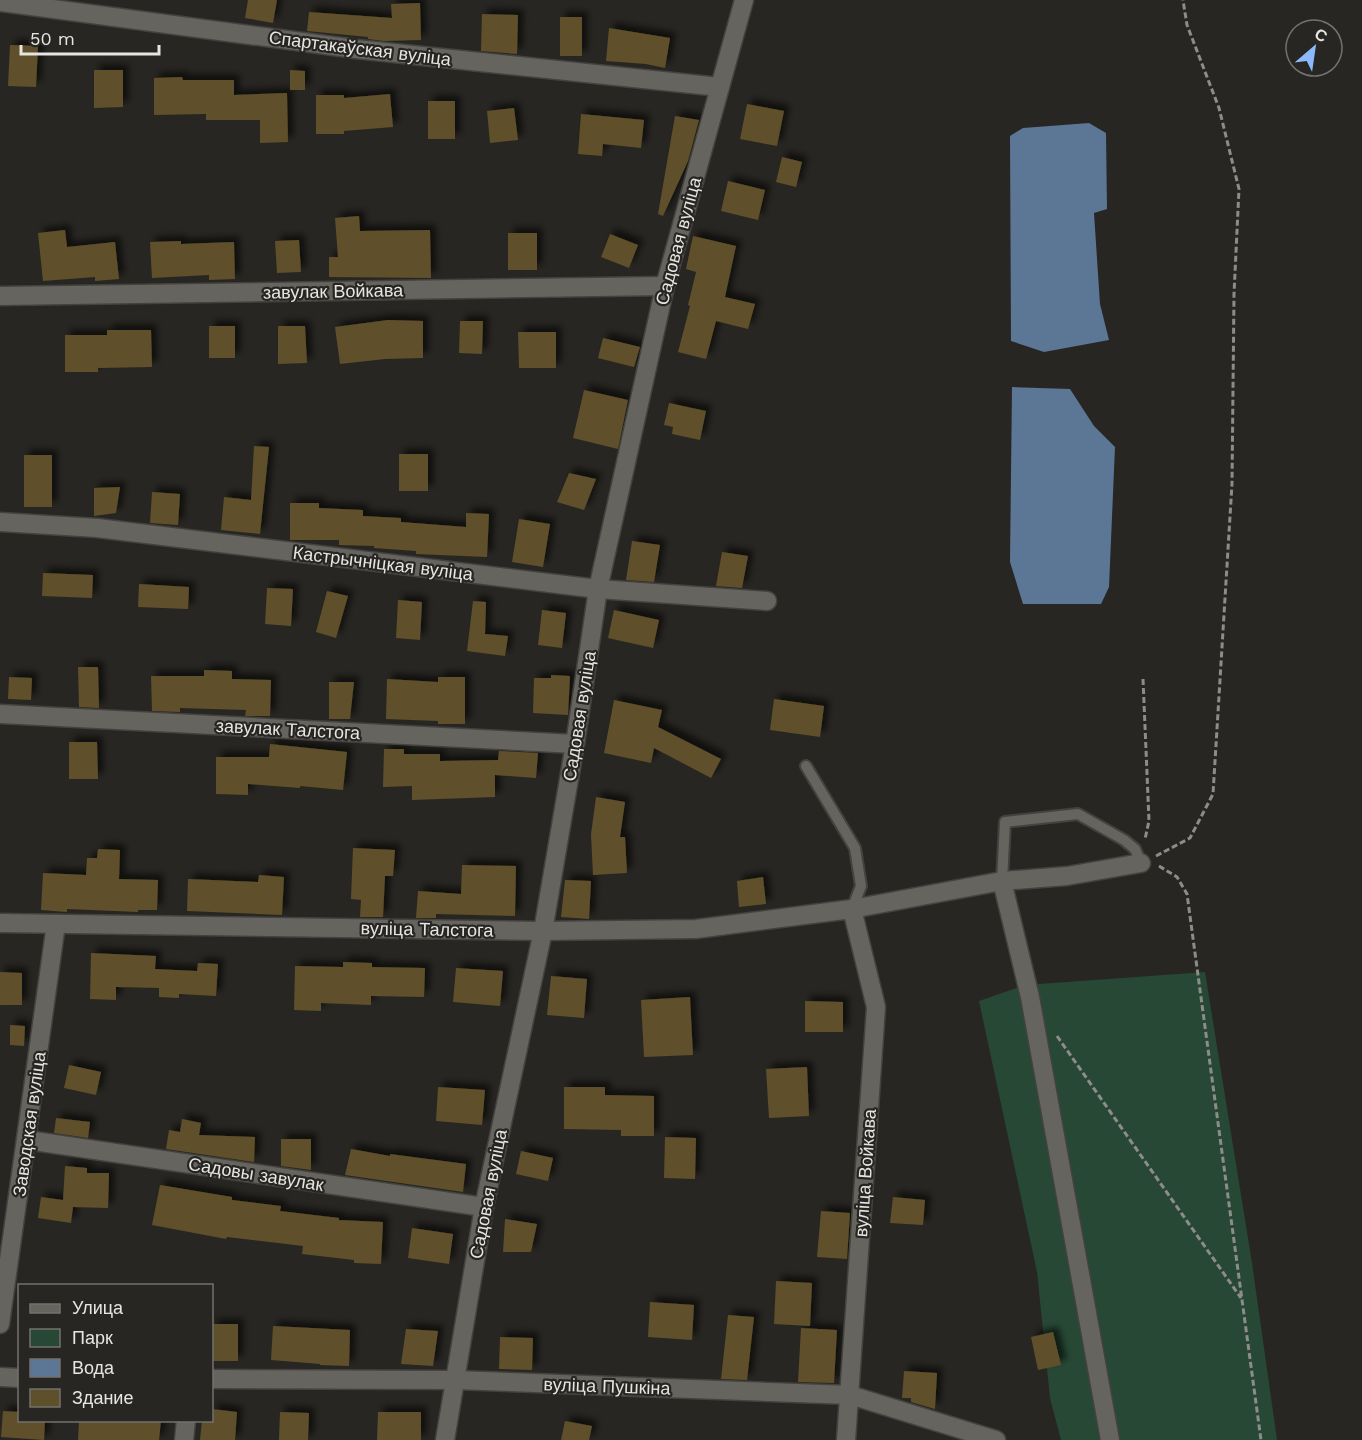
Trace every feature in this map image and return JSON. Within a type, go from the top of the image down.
[{"type":"street","name":"Садовая вуліца","points":[[445,1440],[484,1207],[543,931],[575,744],[598,589],[665,286],[744,0]]},
{"type":"street","name":"Спартакаўская вуліца","points":[[0,2],[356,49],[720,87]]},
{"type":"street","name":"завулак Войкава","points":[[0,296],[665,286]]},
{"type":"street","name":"Кастрычніцкая вуліца","points":[[0,522],[97,528],[598,589],[767,602]]},
{"type":"street","name":"завулак Талстога","points":[[0,714],[575,744]]},
{"type":"street","name":"вуліца Талстога","points":[[0,923],[543,931],[696,929],[852,909],[1002,881],[1067,876],[1138,856]]},
{"type":"street","points":[[1002,881],[1030,998],[1110,1440]]},
{"type":"street","name":"вуліца Войкава","points":[[846,1440],[876,1007],[852,909]]},
{"type":"street","name":"Заводская вуліца","points":[[0,1324],[56,924]]},
{"type":"street","name":"Садовы завулак","points":[[27,1140],[484,1207]]},
{"type":"street","points":[[0,1377],[18,1378]]},
{"type":"street","name":"вуліца Пушкіна","points":[[213,1379],[455,1380],[850,1395],[996,1440]]},
{"type":"street","points":[[184,1440],[186,1422]]},
{"type":"lane","points":[[806,766],[855,848],[861,886],[852,909]]},
{"type":"lane","points":[[1002,881],[1005,822],[1078,814],[1124,840],[1138,856]]},
{"type":"path","points":[[1138,856],[1190,838],[1213,794],[1232,484],[1233,294],[1239,189],[1220,108],[1186,25],[1183,0]]},
{"type":"path","points":[[1138,856],[1145,840],[1149,820],[1143,680]]},
{"type":"path","points":[[1138,856],[1177,877],[1188,894],[1261,1440]]},
{"type":"path","points":[[1057,1036],[1242,1300]]},
{"type":"green space","points":[[1205,972],[1252,1263],[1277,1440],[1061,1440],[1050,1398],[1037,1272],[979,1001],[1025,985]]},
{"type":"water","points":[[1089,123],[1106,133],[1107,209],[1094,213],[1100,304],[1109,340],[1044,352],[1011,341],[1010,136],[1023,128]]},
{"type":"water","points":[[1012,387],[1070,389],[1094,426],[1115,447],[1109,587],[1101,604],[1023,604],[1010,562]]},
{"type":"building","points":[[248,0],[277,0],[273,23],[245,18]]},
{"type":"building","points":[[420,3],[421,40],[384,41],[368,39],[368,37],[307,31],[309,12],[392,18],[391,4]]},
{"type":"building","points":[[482,14],[518,15],[517,54],[481,51]]},
{"type":"building","points":[[560,17],[582,17],[582,56],[560,56]]},
{"type":"building","points":[[609,28],[670,38],[665,68],[606,61]]},
{"type":"building","points":[[10,45],[38,46],[36,87],[8,86]]},
{"type":"building","points":[[94,70],[123,70],[123,107],[94,108]]},
{"type":"building","points":[[290,70],[305,71],[305,90],[290,90]]},
{"type":"building","points":[[182,77],[183,80],[234,80],[234,95],[287,93],[288,142],[260,143],[260,120],[206,120],[206,114],[154,115],[154,78]]},
{"type":"building","points":[[390,94],[393,127],[344,131],[344,134],[316,134],[316,95],[344,95],[344,98]]},
{"type":"building","points":[[428,101],[455,101],[455,139],[428,139]]},
{"type":"building","points":[[747,104],[784,111],[777,146],[740,139]]},
{"type":"building","points":[[514,108],[518,140],[490,143],[487,111]]},
{"type":"building","points":[[581,114],[644,120],[641,148],[603,144],[602,156],[578,154]]},
{"type":"building","points":[[675,116],[699,120],[688,161],[663,216],[658,214]]},
{"type":"building","points":[[782,157],[802,162],[796,187],[776,182]]},
{"type":"building","points":[[728,181],[765,190],[758,220],[721,211]]},
{"type":"building","points":[[359,216],[360,231],[430,230],[431,278],[329,277],[329,257],[338,257],[335,218]]},
{"type":"building","points":[[65,230],[67,247],[115,242],[119,279],[95,281],[95,277],[43,281],[38,233]]},
{"type":"building","points":[[508,233],[537,233],[537,270],[508,270]]},
{"type":"building","points":[[610,234],[638,245],[629,268],[601,257]]},
{"type":"building","points":[[693,236],[736,246],[725,297],[755,304],[748,329],[716,321],[706,359],[678,352],[696,272],[686,269]]},
{"type":"building","points":[[299,240],[301,272],[277,273],[275,241]]},
{"type":"building","points":[[181,241],[181,244],[234,242],[235,279],[209,280],[209,275],[152,278],[150,242]]},
{"type":"building","points":[[388,320],[423,321],[423,358],[340,364],[335,327]]},
{"type":"building","points":[[460,321],[483,321],[482,354],[459,353]]},
{"type":"building","points":[[209,326],[235,326],[235,358],[209,358]]},
{"type":"building","points":[[278,326],[305,326],[307,363],[278,364]]},
{"type":"building","points":[[107,330],[151,330],[152,367],[98,368],[98,372],[65,372],[65,335],[107,335]]},
{"type":"building","points":[[518,332],[556,332],[556,368],[519,368]]},
{"type":"building","points":[[603,338],[640,347],[634,367],[598,358]]},
{"type":"building","points":[[584,390],[628,400],[618,449],[573,438]]},
{"type":"building","points":[[669,403],[706,411],[700,440],[672,434],[673,427],[664,425]]},
{"type":"building","points":[[254,446],[269,447],[260,534],[221,530],[224,497],[251,500]]},
{"type":"building","points":[[399,454],[428,454],[428,491],[399,491]]},
{"type":"building","points":[[24,455],[52,455],[52,507],[24,507]]},
{"type":"building","points":[[569,473],[596,479],[584,510],[557,502]]},
{"type":"building","points":[[120,487],[116,513],[94,516],[94,488]]},
{"type":"building","points":[[152,492],[180,494],[178,525],[150,523]]},
{"type":"building","points":[[290,503],[319,503],[319,508],[363,510],[363,516],[401,518],[401,522],[466,527],[466,513],[489,514],[487,557],[416,554],[416,551],[374,548],[374,546],[339,545],[339,540],[290,540]]},
{"type":"building","points":[[519,519],[550,524],[543,567],[512,562]]},
{"type":"building","points":[[632,541],[660,545],[654,582],[626,580]]},
{"type":"building","points":[[722,552],[748,556],[742,588],[716,586]]},
{"type":"building","points":[[43,573],[93,575],[92,598],[42,596]]},
{"type":"building","points":[[139,584],[189,587],[188,609],[138,607]]},
{"type":"building","points":[[267,588],[293,589],[291,626],[265,624]]},
{"type":"building","points":[[327,591],[348,596],[336,638],[316,632]]},
{"type":"building","points":[[398,600],[422,602],[420,640],[396,638]]},
{"type":"building","points":[[473,601],[486,602],[485,634],[508,636],[505,656],[467,651]]},
{"type":"building","points":[[542,610],[566,613],[562,648],[538,645]]},
{"type":"building","points":[[614,610],[659,620],[653,648],[608,638]]},
{"type":"building","points":[[78,667],[98,667],[99,708],[79,707]]},
{"type":"building","points":[[204,670],[232,671],[232,679],[271,680],[270,716],[245,716],[246,710],[180,708],[180,712],[152,711],[151,676],[204,676]]},
{"type":"building","points":[[551,675],[570,676],[568,715],[533,713],[534,678],[551,678]]},
{"type":"building","points":[[9,677],[32,678],[31,700],[8,699]]},
{"type":"building","points":[[438,677],[465,677],[465,724],[386,719],[387,679],[438,682]]},
{"type":"building","points":[[329,682],[354,682],[350,719],[329,719]]},
{"type":"building","points":[[774,699],[824,706],[820,737],[770,730]]},
{"type":"building","points":[[614,700],[662,710],[658,727],[721,759],[711,778],[654,748],[651,763],[604,753]]},
{"type":"building","points":[[69,742],[97,742],[98,779],[69,779]]},
{"type":"building","points":[[270,744],[347,752],[343,790],[248,784],[248,795],[216,794],[216,757],[269,757]]},
{"type":"building","points":[[384,749],[404,749],[404,754],[440,754],[440,761],[498,760],[499,751],[538,753],[536,778],[495,775],[495,797],[412,800],[412,786],[383,787]]},
{"type":"building","points":[[596,797],[625,802],[620,837],[625,837],[627,873],[593,875],[591,834]]},
{"type":"building","points":[[353,848],[395,850],[393,876],[385,876],[383,917],[360,917],[361,900],[351,899]]},
{"type":"building","points":[[98,849],[120,850],[119,879],[158,880],[157,910],[138,910],[138,912],[67,909],[67,912],[41,910],[43,873],[86,875],[87,858],[97,858]]},
{"type":"building","points":[[462,865],[516,866],[515,916],[436,914],[436,918],[416,918],[418,891],[461,894]]},
{"type":"building","points":[[259,875],[284,877],[282,915],[187,911],[188,879],[258,882]]},
{"type":"building","points":[[763,877],[766,904],[739,907],[737,881]]},
{"type":"building","points":[[565,880],[591,881],[589,919],[561,917]]},
{"type":"building","points":[[91,953],[156,956],[155,969],[197,971],[198,963],[218,964],[216,996],[179,994],[179,998],[159,997],[159,988],[116,987],[116,1000],[90,999]]},
{"type":"building","points":[[343,962],[372,963],[372,967],[425,968],[424,997],[371,996],[371,1005],[321,1003],[321,1011],[294,1010],[295,966],[343,967]]},
{"type":"building","points":[[456,968],[503,971],[500,1006],[453,1002]]},
{"type":"building","points":[[0,972],[22,973],[22,1005],[0,1005]]},
{"type":"building","points":[[551,976],[587,979],[584,1018],[547,1015]]},
{"type":"building","points":[[690,997],[693,1055],[644,1057],[641,1000]]},
{"type":"building","points":[[805,1001],[843,1002],[843,1032],[805,1032]]},
{"type":"building","points":[[10,1025],[25,1026],[24,1046],[10,1045]]},
{"type":"building","points":[[69,1065],[101,1072],[96,1095],[64,1088]]},
{"type":"building","points":[[807,1067],[809,1116],[769,1118],[766,1069]]},
{"type":"building","points":[[438,1087],[485,1090],[482,1125],[436,1121]]},
{"type":"building","points":[[564,1087],[605,1087],[605,1095],[654,1096],[654,1136],[621,1136],[621,1130],[564,1129]]},
{"type":"building","points":[[56,1118],[90,1122],[88,1138],[54,1133]]},
{"type":"building","points":[[182,1119],[201,1123],[199,1135],[255,1137],[254,1162],[166,1149],[169,1130],[180,1132]]},
{"type":"building","points":[[665,1137],[696,1138],[695,1179],[664,1178]]},
{"type":"building","points":[[281,1139],[311,1139],[311,1170],[281,1166]]},
{"type":"building","points":[[351,1149],[390,1156],[390,1154],[466,1164],[463,1192],[345,1175]]},
{"type":"building","points":[[521,1151],[553,1158],[548,1181],[516,1174]]},
{"type":"building","points":[[65,1166],[87,1168],[87,1173],[109,1173],[108,1208],[73,1207],[71,1223],[38,1218],[41,1197],[63,1200]]},
{"type":"building","points":[[160,1185],[232,1197],[232,1200],[281,1206],[280,1211],[339,1218],[339,1220],[383,1222],[381,1264],[354,1263],[354,1260],[302,1254],[303,1246],[227,1237],[226,1239],[152,1225]]},
{"type":"building","points":[[893,1197],[925,1200],[923,1225],[890,1223]]},
{"type":"building","points":[[821,1211],[850,1213],[847,1259],[817,1257]]},
{"type":"building","points":[[505,1219],[537,1224],[531,1252],[503,1252]]},
{"type":"building","points":[[412,1228],[453,1234],[449,1264],[408,1258]]},
{"type":"building","points":[[776,1281],[812,1283],[810,1326],[774,1324]]},
{"type":"building","points":[[650,1302],[694,1305],[692,1340],[648,1337]]},
{"type":"building","points":[[728,1315],[754,1317],[747,1380],[721,1379]]},
{"type":"building","points":[[213,1324],[238,1324],[238,1361],[213,1361]]},
{"type":"building","points":[[273,1326],[350,1330],[349,1366],[271,1360]]},
{"type":"building","points":[[801,1328],[837,1330],[834,1383],[798,1382]]},
{"type":"building","points":[[406,1329],[438,1331],[433,1366],[401,1364]]},
{"type":"building","points":[[1053,1332],[1061,1365],[1038,1370],[1031,1337]]},
{"type":"building","points":[[500,1337],[533,1338],[532,1370],[499,1369]]},
{"type":"building","points":[[904,1371],[937,1373],[935,1409],[911,1402],[911,1398],[902,1398]]},
{"type":"building","points":[[213,1409],[237,1412],[235,1440],[200,1440],[202,1422],[213,1422]]},
{"type":"building","points":[[3,1411],[18,1412],[18,1422],[45,1422],[44,1440],[1,1437]]},
{"type":"building","points":[[280,1412],[309,1413],[308,1440],[279,1440]]},
{"type":"building","points":[[378,1412],[421,1412],[421,1440],[377,1440]]},
{"type":"building","points":[[565,1421],[592,1426],[589,1440],[561,1440]]},
{"type":"building","points":[[79,1422],[161,1422],[159,1440],[78,1440]]}]
